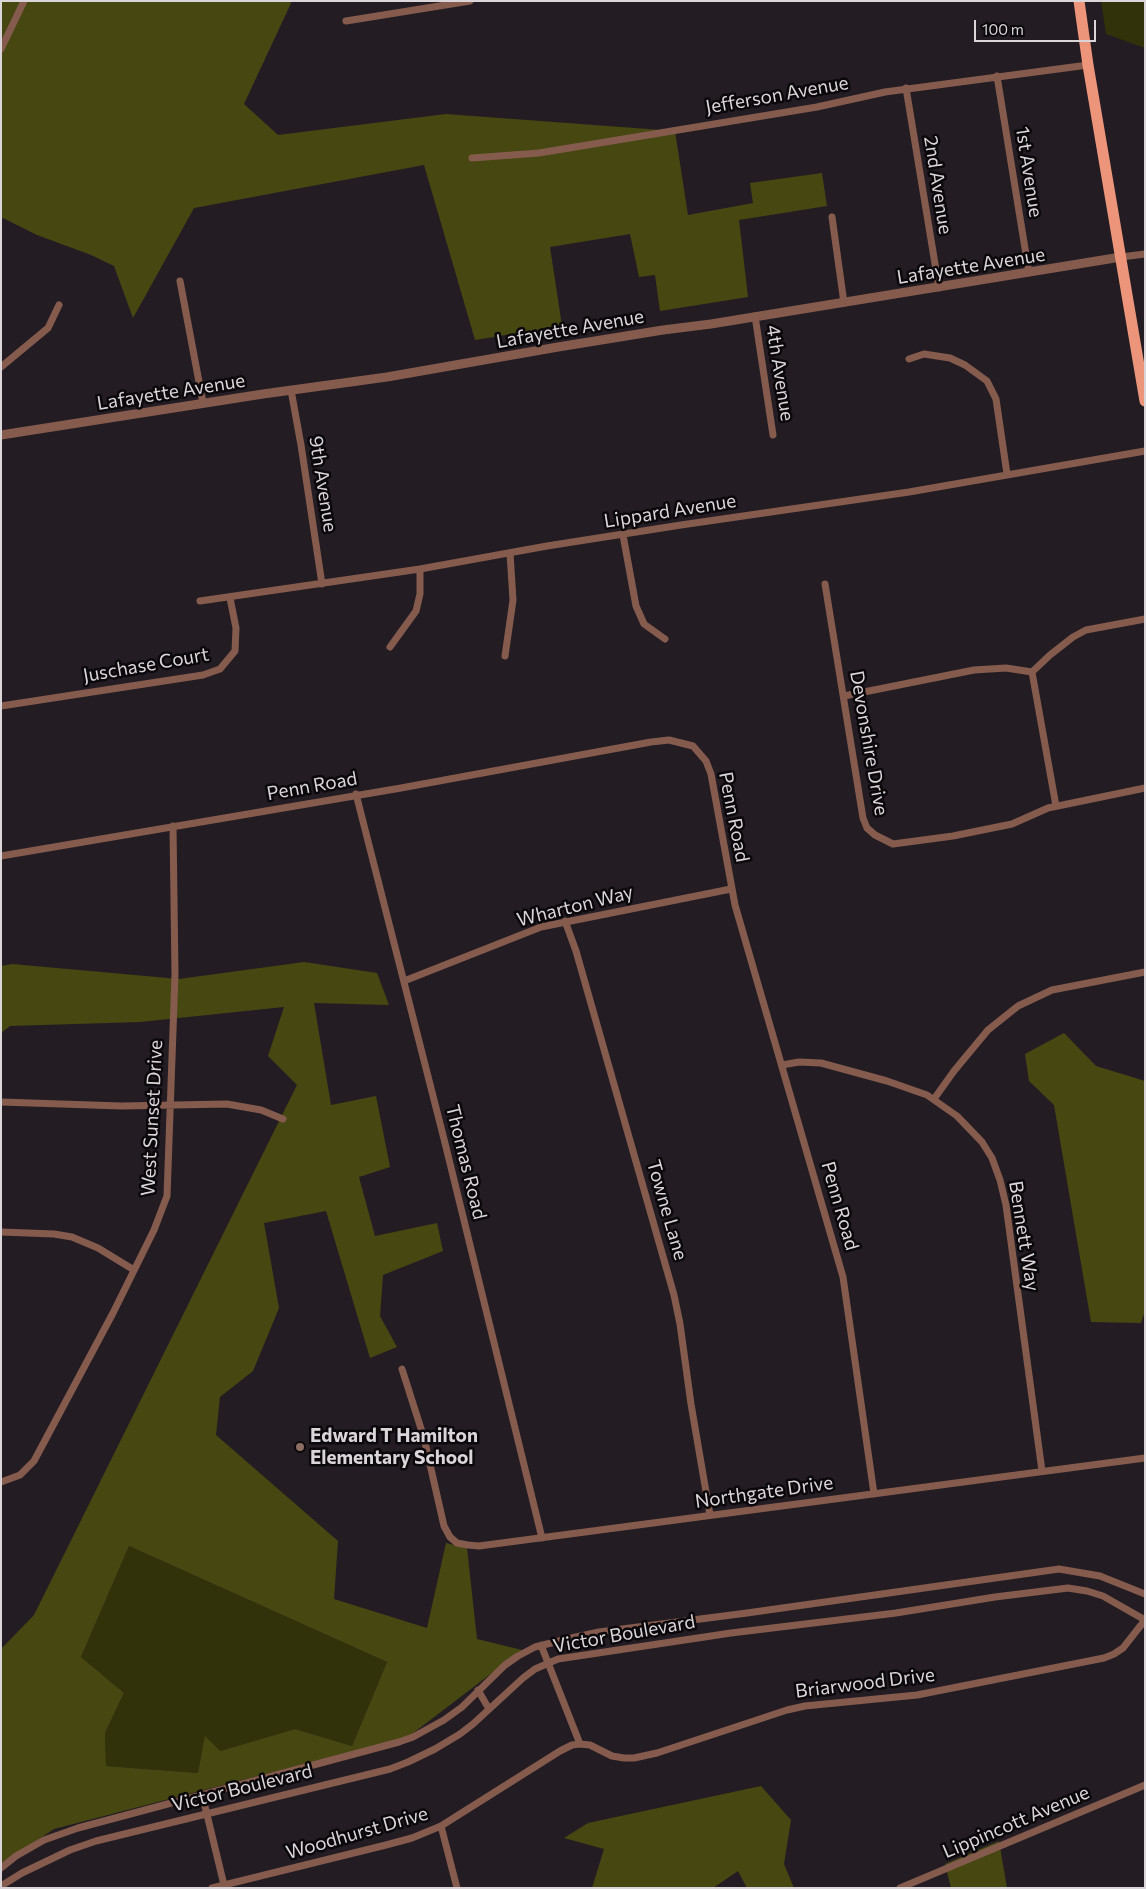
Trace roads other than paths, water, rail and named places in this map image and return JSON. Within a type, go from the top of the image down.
[{"type":"main road","points":[[1079,1],[1145,401]]},
{"type":"street","points":[[1,49],[24,1]]},
{"type":"street","points":[[346,21],[419,5],[470,1]]},
{"type":"street","name":"Jefferson Avenue","points":[[472,158],[539,153],[816,107],[906,88],[1088,64]]},
{"type":"street","name":"1st Avenue","points":[[997,76],[1029,273]]},
{"type":"street","name":"2nd Avenue","points":[[906,88],[939,288]]},
{"type":"street","points":[[832,217],[844,302]]},
{"type":"street","name":"Lafayette Avenue","points":[[1,435],[203,403],[387,377],[558,347],[1145,254]]},
{"type":"street","points":[[180,281],[203,403]]},
{"type":"street","points":[[1,367],[48,328],[59,305]]},
{"type":"street","name":"4th Avenue","points":[[755,316],[773,435]]},
{"type":"street","points":[[909,359],[924,354],[950,358],[965,365],[987,381],[996,399],[1007,474]]},
{"type":"street","name":"9th Avenue","points":[[291,390],[322,584]]},
{"type":"street","name":"Lippard Avenue","points":[[200,601],[420,569],[681,525],[909,492],[1145,451]]},
{"type":"street","points":[[623,535],[636,606],[644,624],[664,639]]},
{"type":"street","points":[[505,656],[513,600],[510,553]]},
{"type":"street","points":[[390,648],[416,611],[420,594],[420,569]]},
{"type":"street","name":"Devonshire Drive","points":[[825,584],[863,818],[867,828],[886,842],[893,844],[906,843],[1012,824],[1056,806],[1145,788]]},
{"type":"street","name":"Juschase Court","points":[[1,706],[203,675],[220,669],[235,651],[236,628],[230,598]]},
{"type":"street","points":[[1032,672],[1050,655],[1086,630],[1145,619]]},
{"type":"street","points":[[844,696],[974,670],[1006,668],[1032,672]]},
{"type":"street","points":[[1032,672],[1056,806]]},
{"type":"street","name":"Penn Road","points":[[1,856],[410,786],[651,742],[669,740],[693,746],[701,754],[711,774],[731,889],[843,1277],[874,1494]]},
{"type":"street","name":"Thomas Road","points":[[356,794],[542,1538]]},
{"type":"street","name":"West Sunset Drive","points":[[1,1482],[20,1475],[34,1461],[134,1270],[154,1230],[167,1196],[176,974],[173,826]]},
{"type":"street","name":"Wharton Way","points":[[404,981],[541,926],[731,889]]},
{"type":"street","name":"Towne Lane","points":[[565,921],[576,951],[674,1295],[710,1515]]},
{"type":"street","points":[[934,1099],[954,1071],[988,1030],[1018,1006],[1052,990],[1145,972]]},
{"type":"street","name":"Bennett Way","points":[[782,1065],[799,1062],[821,1063],[887,1081],[927,1095],[957,1116],[982,1142],[992,1158],[1000,1180],[1006,1206],[1042,1471]]},
{"type":"street","points":[[1,1102],[120,1106],[228,1104],[261,1110],[283,1119]]},
{"type":"street","points":[[1,1232],[54,1234],[72,1237],[98,1248],[134,1270]]},
{"type":"street","name":"Northgate Drive","points":[[402,1369],[424,1438],[444,1526],[450,1537],[457,1543],[479,1546],[1145,1458]]},
{"type":"street","name":"Victor Boulevard","points":[[1,1868],[16,1856],[53,1837],[78,1828],[399,1742],[444,1720],[462,1707],[511,1660],[541,1645],[600,1632],[1058,1569],[1100,1576],[1145,1594]]},
{"type":"street","name":"Victor Boulevard","points":[[1,1886],[22,1873],[70,1850],[96,1841],[408,1762],[460,1734],[535,1669],[548,1663],[574,1656],[1068,1588],[1088,1591],[1103,1596],[1145,1620]]},
{"type":"street","name":"Briarwood Drive","points":[[580,1744],[590,1745],[612,1756],[634,1758],[657,1753],[787,1710],[805,1706],[917,1695],[1104,1658],[1123,1648],[1145,1620]]},
{"type":"street","points":[[541,1645],[580,1744]]},
{"type":"street","points":[[478,1690],[489,1709]]},
{"type":"street","name":"Woodhurst Drive","points":[[212,1888],[412,1838],[441,1826],[560,1751],[572,1745],[580,1744]]},
{"type":"street","name":"Lippincott Avenue","points":[[900,1888],[1145,1785]]},
{"type":"street","points":[[202,1794],[224,1885]]},
{"type":"street","points":[[441,1826],[457,1888]]},
{"type":"place","name":"Edward T Hamilton Elementary School","points":[[300,1447]]}]
